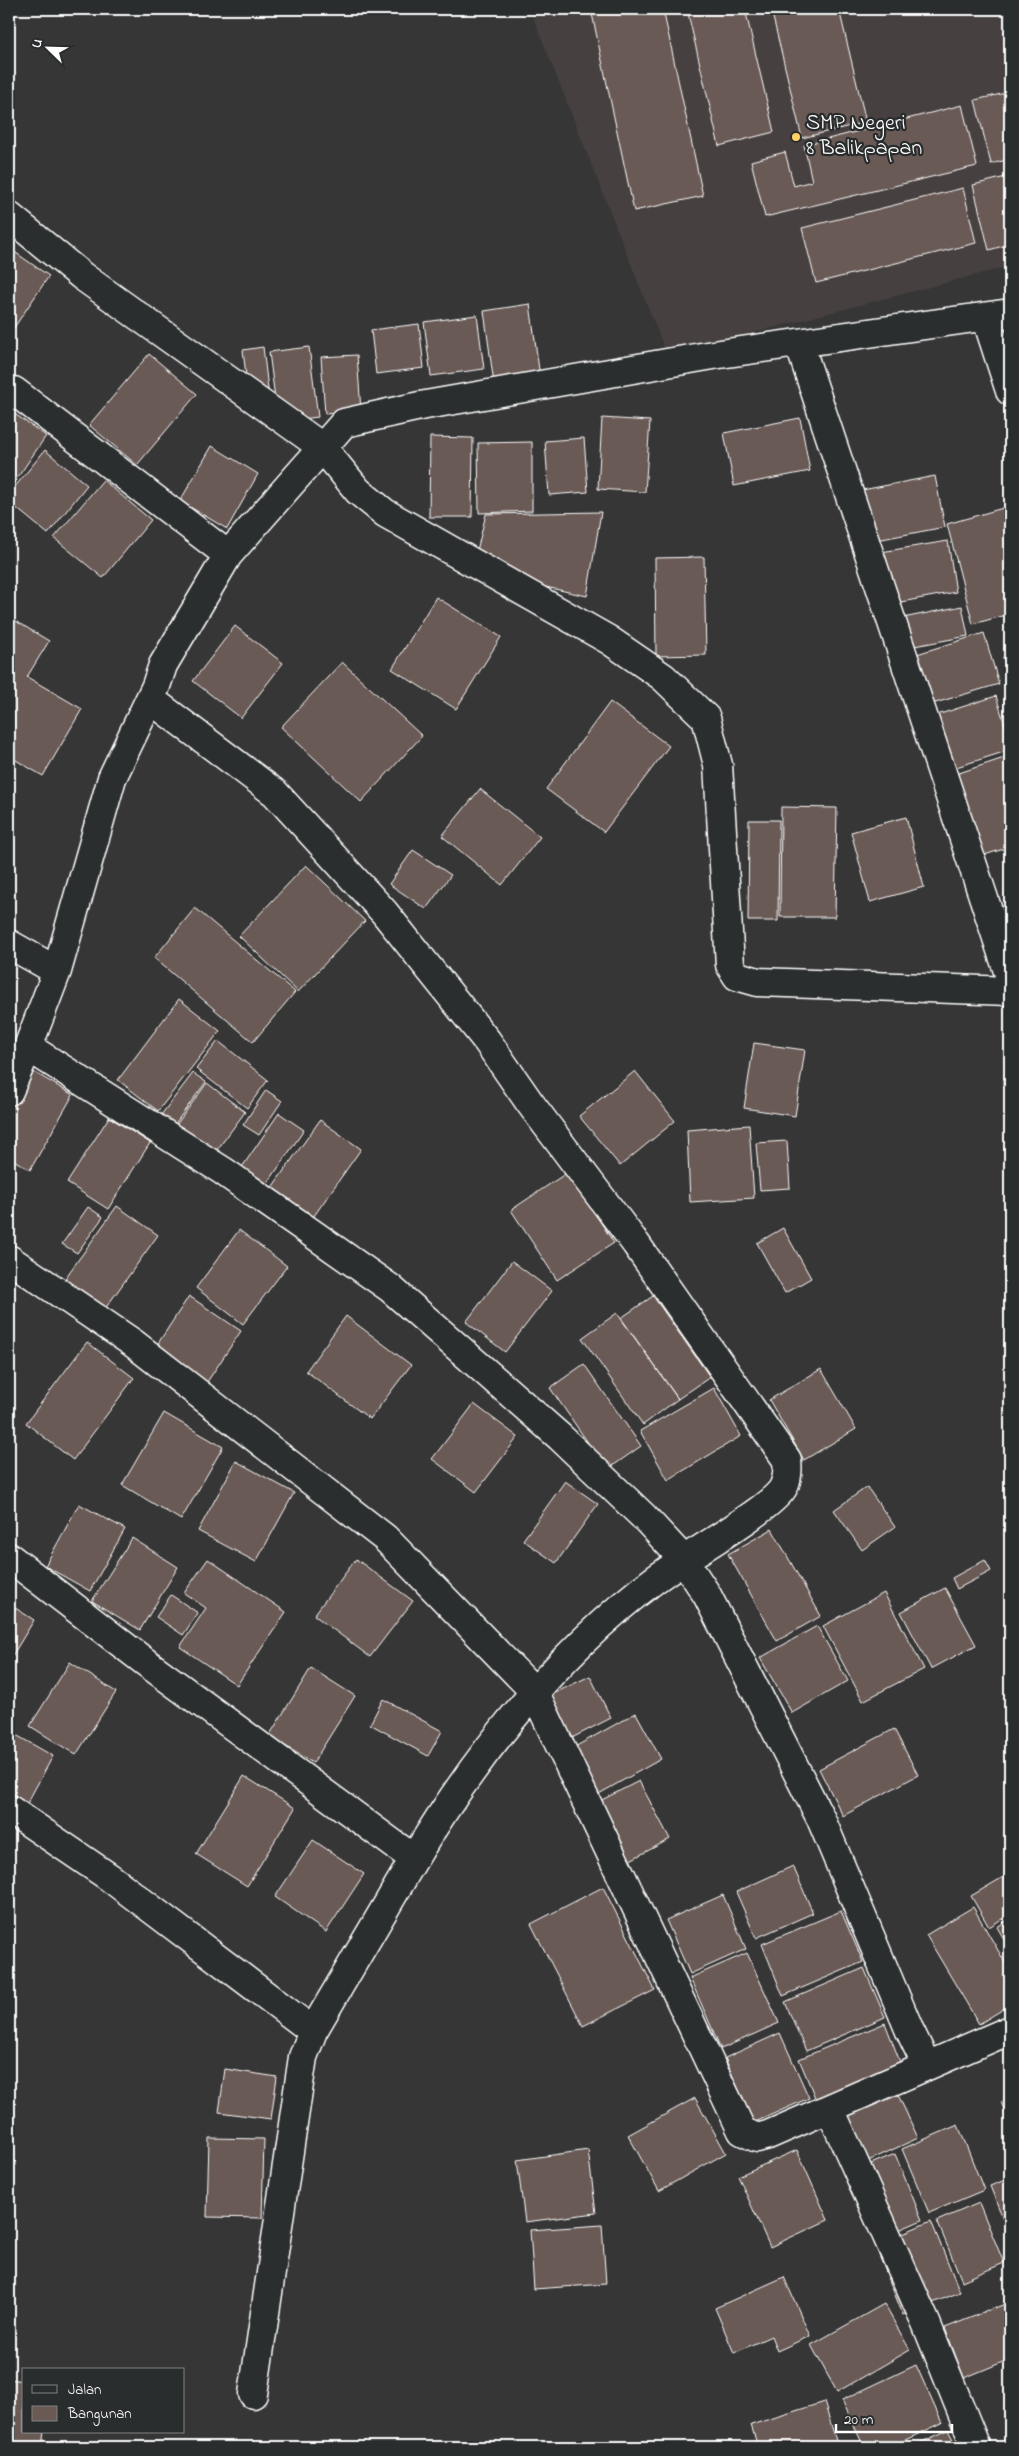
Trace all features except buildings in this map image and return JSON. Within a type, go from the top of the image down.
[{"type":"street","points":[[9,216],[82,276],[322,447],[358,491],[385,514],[609,640],[663,677],[706,718],[718,765],[730,965],[736,976],[758,982],[1010,991]]},
{"type":"street","points":[[9,1090],[28,1047],[57,971],[112,778],[150,699],[163,665],[228,555],[344,423],[420,406],[713,355],[998,315],[1010,391]]},
{"type":"street","points":[[799,343],[1010,977]]},
{"type":"street","points":[[14,391],[228,555]]},
{"type":"street","points":[[150,699],[275,793],[384,912],[486,1041],[636,1244],[787,1460],[788,1473],[784,1488],[770,1502],[684,1560],[595,1629],[534,1691],[440,1815],[313,2031],[299,2078],[252,2394]]},
{"type":"street","points":[[9,944],[57,971]]},
{"type":"street","points":[[28,1047],[223,1171],[390,1288],[580,1456],[644,1517],[684,1560],[707,1595],[821,1819],[910,2031],[927,2066]]},
{"type":"street","points":[[9,1259],[133,1343],[385,1538],[534,1691],[742,2131],[757,2138],[768,2135],[1010,2030]]},
{"type":"street","points":[[9,1557],[152,1667],[414,1859]]},
{"type":"street","points":[[9,1809],[110,1877],[313,2031]]},
{"type":"street","points":[[830,2108],[926,2323],[976,2447]]},
{"type":"shaded area","name":"SMP Negeri 8 Balikpapan","points":[[530,9],[1010,9],[1010,266],[667,355]]},
{"type":"place","name":"SMP Negeri 8 Balikpapan","points":[[796,137]]}]
